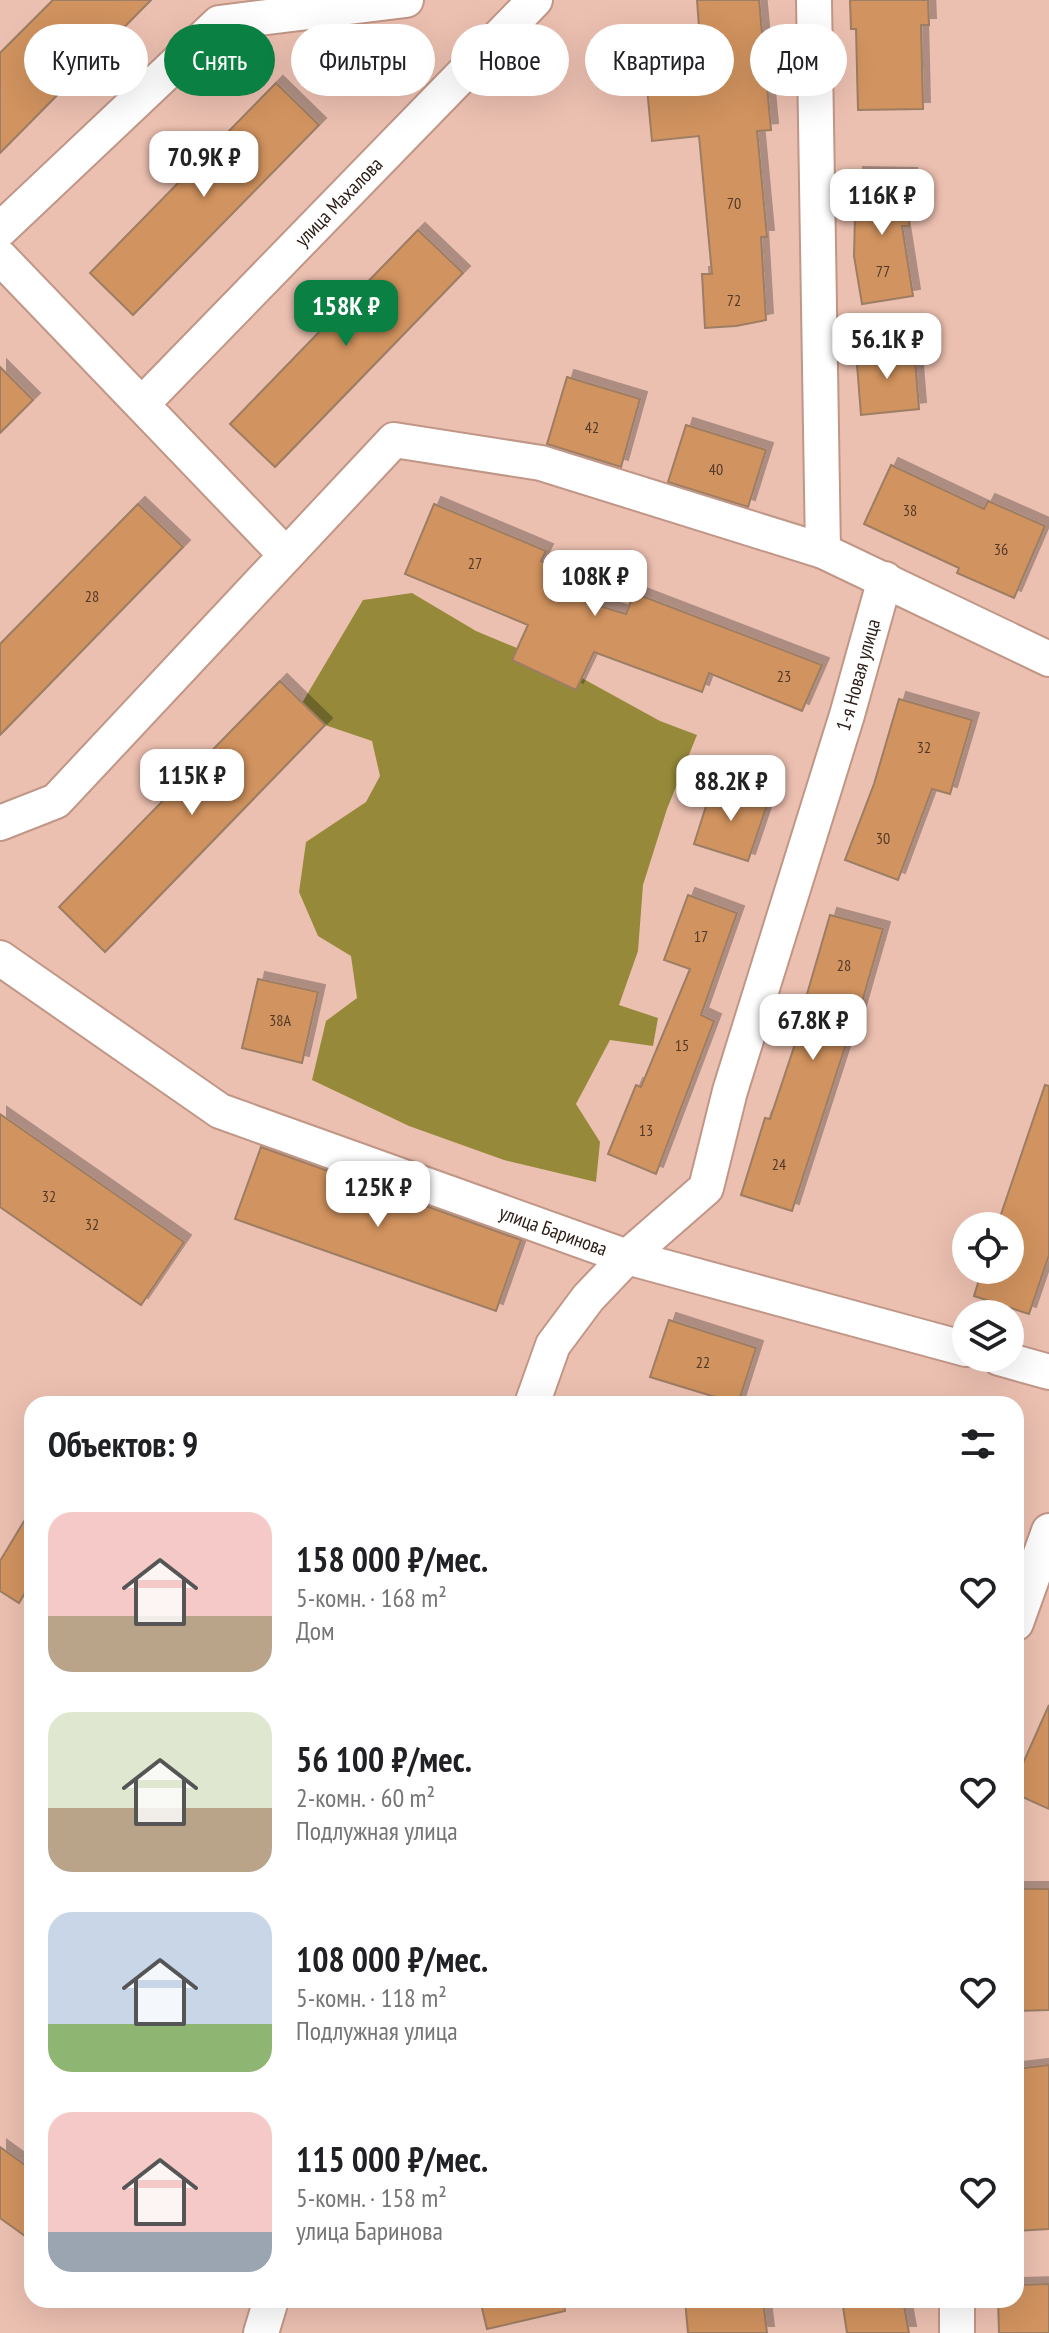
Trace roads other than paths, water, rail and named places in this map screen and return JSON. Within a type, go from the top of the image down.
[{"type":"street","points":[[0,230],[214,12],[406,0]]},
{"type":"street","name":"улица Махалова","points":[[142,404],[535,0]]},
{"type":"street","points":[[814,0],[823,551]]},
{"type":"street","points":[[0,257],[286,555]]},
{"type":"street","points":[[0,823],[56,801],[394,440],[541,463],[823,551],[1049,659]]},
{"type":"street","name":"1-я Новая улица","points":[[535,1396],[553,1345],[588,1298],[627,1257],[706,1188],[730,1091],[847,715],[885,579]]},
{"type":"street","name":"улица Баринова","points":[[0,958],[220,1111],[627,1257],[952,1345]]},
{"type":"street","points":[[1024,1364],[1049,1371]]},
{"type":"street","points":[[1024,1601],[1049,1531]]},
{"type":"street","points":[[261,2333],[269,2308]]},
{"type":"street","points":[[957,2308],[957,2333]]}]
